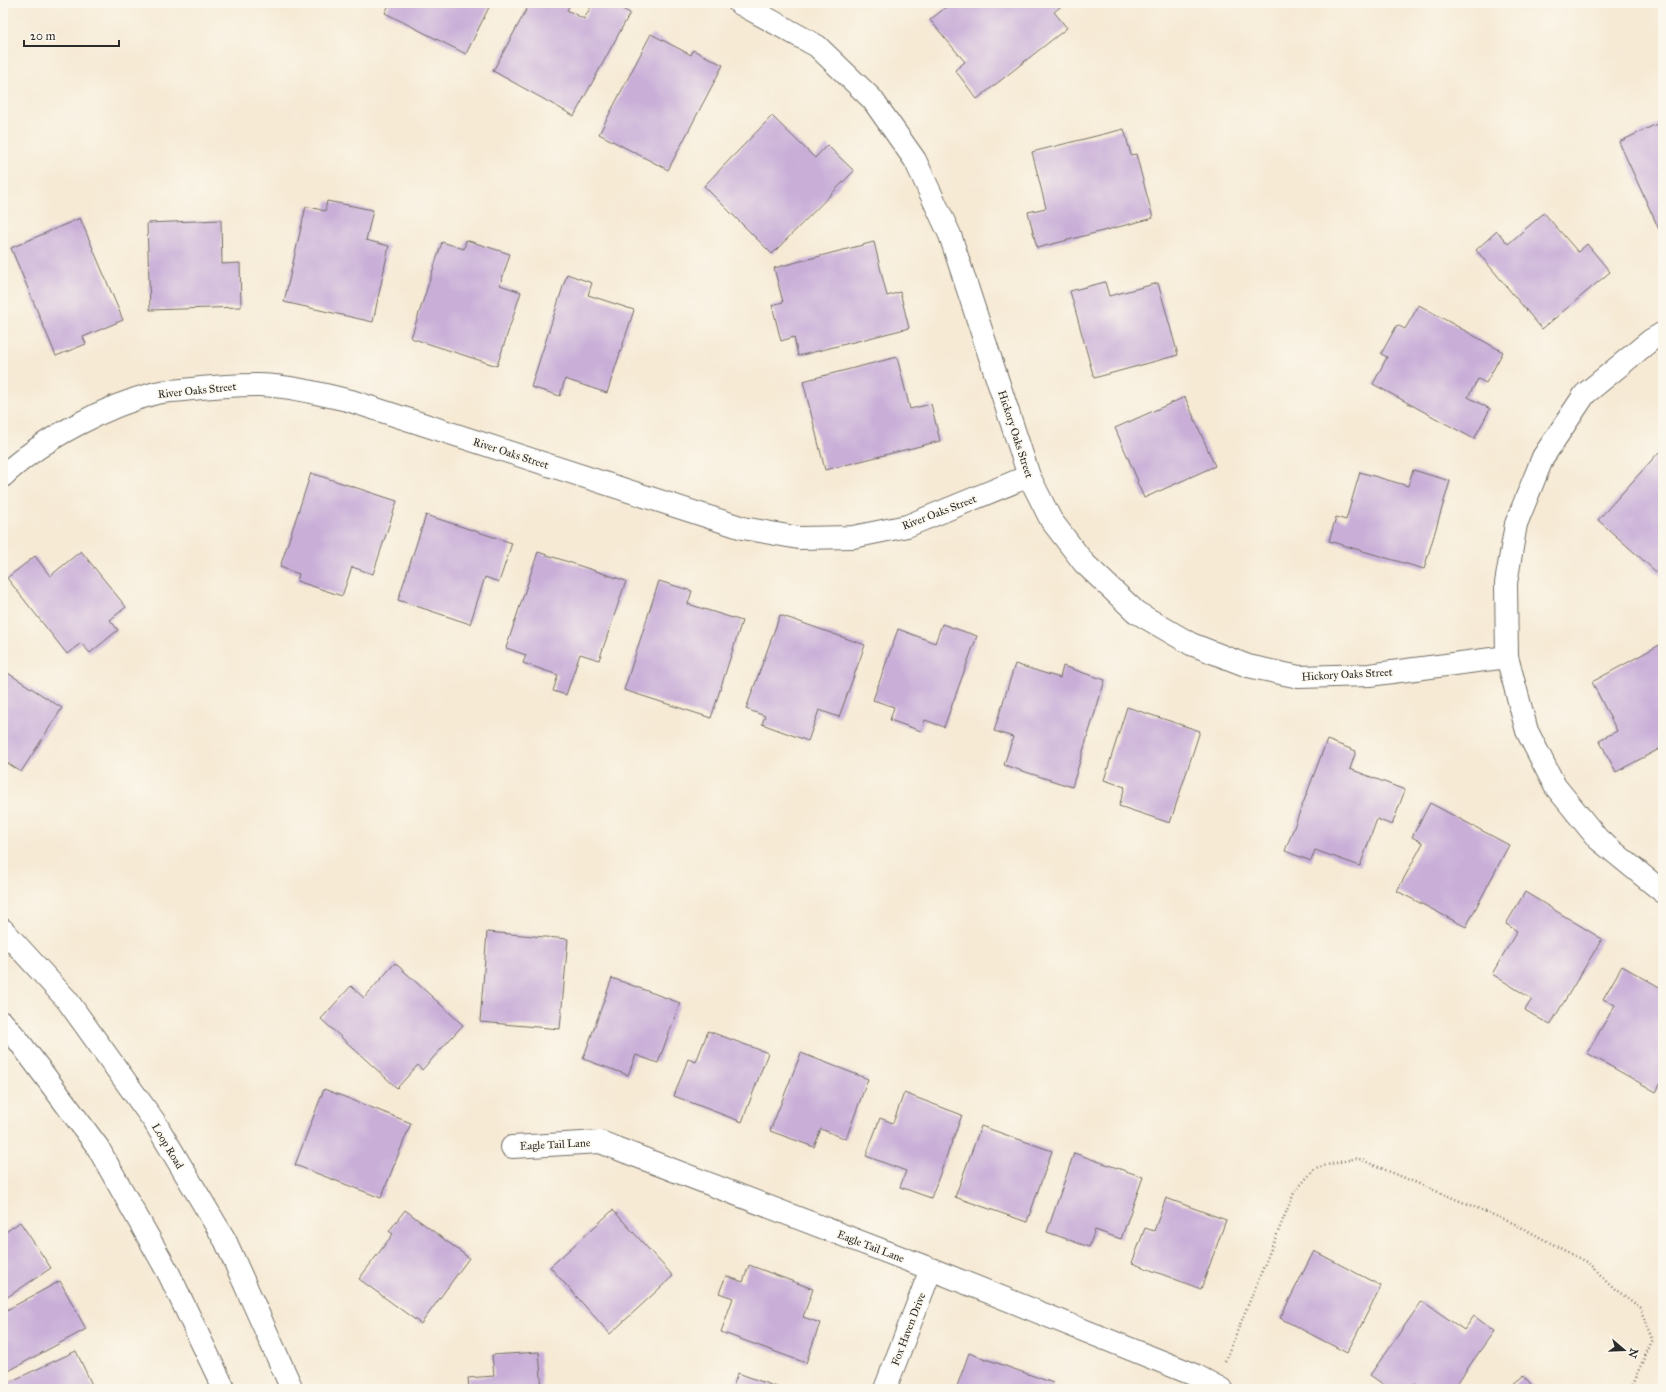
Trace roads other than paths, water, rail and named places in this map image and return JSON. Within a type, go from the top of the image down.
[{"type":"street","name":"Hickory Oaks Street","points":[[739,3],[817,46],[872,99],[915,160],[950,235],[1029,476],[1051,520],[1084,563],[1136,612],[1190,644],[1248,666],[1299,677],[1369,675],[1507,657]]},
{"type":"street","points":[[1663,333],[1651,340],[1585,394],[1543,457],[1516,524],[1506,583],[1507,657],[1527,731],[1555,786],[1598,839],[1663,892]]},
{"type":"street","name":"River Oaks Street","points":[[3,476],[15,465],[64,431],[114,408],[157,393],[211,387],[260,385],[305,390],[351,402],[744,528],[799,538],[853,537],[908,526],[1029,476]]},
{"type":"street","name":"Loop Road","points":[[3,930],[67,1000],[154,1121],[225,1240],[292,1389]]},
{"type":"street","points":[[3,1023],[18,1040],[97,1146],[169,1274],[224,1389]]},
{"type":"street","name":"Eagle Tail Lane","points":[[512,1147],[600,1142],[931,1269],[1195,1375],[1218,1387]]},
{"type":"street","name":"Fox Haven Drive","points":[[885,1389],[931,1269]]}]
